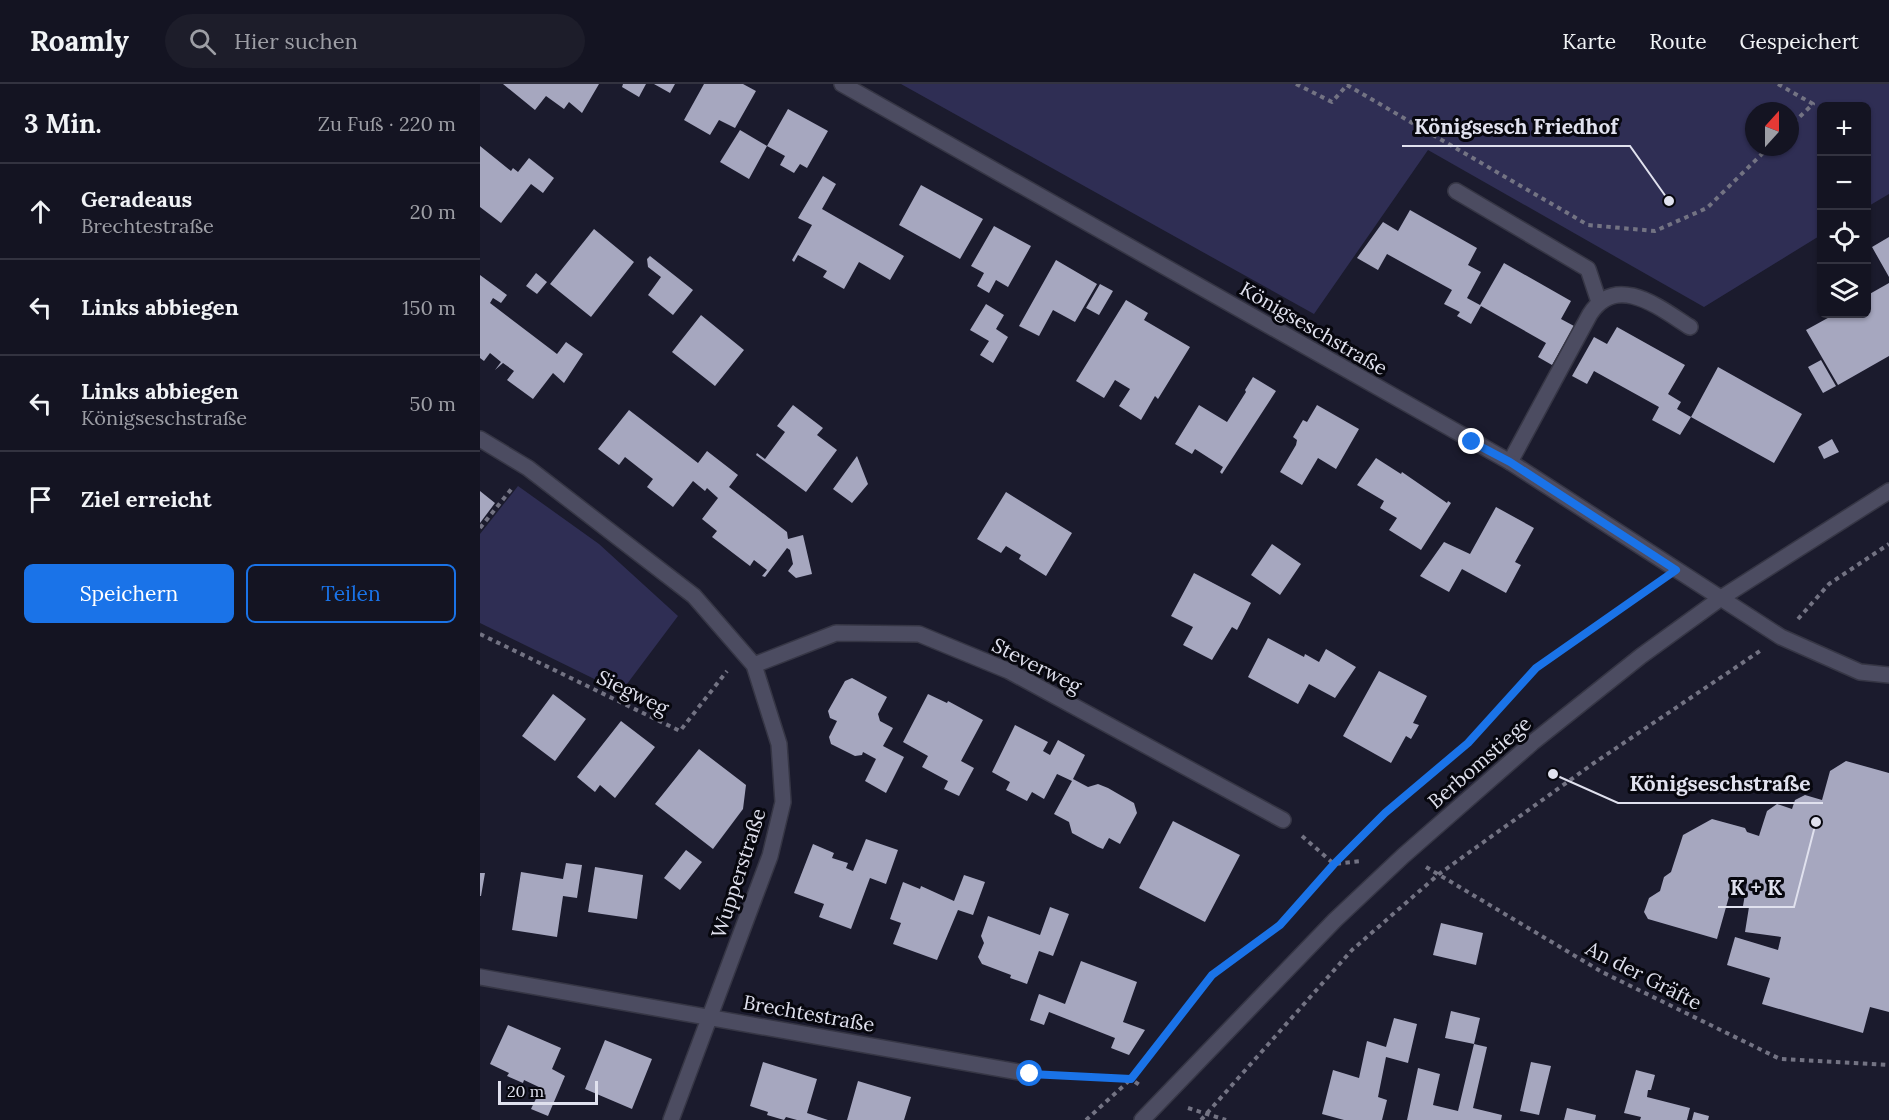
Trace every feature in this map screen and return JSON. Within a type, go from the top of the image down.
[{"type":"street","name":"Königseschstraße","points":[[842,84],[1510,462],[1781,637],[1860,672],[1889,675]]},
{"type":"street","points":[[1456,191],[1588,269],[1599,302]]},
{"type":"street","points":[[1510,462],[1590,314],[1599,302],[1608,296],[1639,297],[1690,327]]},
{"type":"street","name":"Wupperstraße","points":[[480,439],[528,468],[694,596],[754,665],[778,744],[783,802],[770,856],[671,1120]]},
{"type":"street","name":"Berbomstiege","points":[[1142,1120],[1335,920],[1532,743],[1641,656],[1721,598],[1889,491]]},
{"type":"street","name":"Steverweg","points":[[754,665],[836,633],[919,634],[1008,671],[1283,820]]},
{"type":"street","name":"Brechtestraße","points":[[480,977],[1030,1074]]},
{"type":"path","points":[[1296,84],[1332,102],[1347,85],[1588,225],[1655,231],[1707,208],[1760,156]]},
{"type":"path","points":[[1778,84],[1813,104],[1799,117]]},
{"type":"path","points":[[480,528],[528,468]]},
{"type":"path","points":[[1201,1120],[1352,950],[1439,874],[1594,763],[1781,637],[1829,584],[1889,544]]},
{"type":"path","points":[[1086,1120],[1131,1079],[1212,975],[1280,925],[1334,864],[1385,813],[1468,743],[1536,668],[1676,570]]},
{"type":"path","name":"Siegweg","points":[[480,634],[680,731],[726,671],[754,665]]},
{"type":"path","points":[[1283,820],[1334,864],[1404,856]]},
{"type":"path","name":"An der Gräfte","points":[[1404,856],[1439,874],[1602,972],[1780,1059],[1889,1065]]},
{"type":"path","points":[[1030,1074],[1131,1079]]},
{"type":"path","points":[[1208,1114],[1226,1120]]},
{"type":"shaded area","points":[[901,84],[1889,84],[1889,194],[1871,205],[1871,102],[1817,102],[1817,237],[1704,307],[1428,150],[1314,314]]},
{"type":"shaded area","points":[[518,486],[599,544],[678,616],[621,692],[480,623],[480,534]]},
{"type":"building","points":[[503,84],[599,84],[582,113],[569,102],[564,109],[546,96],[535,110]]},
{"type":"building","points":[[623,84],[646,84],[639,97],[622,87]]},
{"type":"building","points":[[654,84],[675,84],[670,93]]},
{"type":"building","points":[[704,84],[743,84],[756,91],[735,128],[719,120],[710,135],[684,120]]},
{"type":"building","points":[[788,109],[828,131],[807,168],[800,164],[794,173],[780,165],[785,156],[767,146]]},
{"type":"building","points":[[740,130],[767,146],[749,179],[720,162]]},
{"type":"building","points":[[480,146],[511,171],[513,168],[518,172],[529,158],[554,178],[543,193],[531,184],[501,223],[480,207]]},
{"type":"building","points":[[823,176],[836,184],[822,209],[904,256],[890,280],[859,262],[844,289],[823,277],[827,271],[798,255],[794,262],[792,260],[812,225],[798,218]]},
{"type":"building","points":[[921,185],[983,219],[960,259],[899,225]]},
{"type":"building","points":[[1410,210],[1477,248],[1468,265],[1481,272],[1467,298],[1480,305],[1504,263],[1571,301],[1561,319],[1574,326],[1552,365],[1538,357],[1546,343],[1481,306],[1471,324],[1457,316],[1460,312],[1444,304],[1452,290],[1387,254],[1378,270],[1357,258],[1383,222],[1398,231]]},
{"type":"building","points":[[994,226],[1031,246],[1008,287],[996,280],[989,293],[977,286],[984,273],[971,266]]},
{"type":"building","points":[[594,229],[634,262],[591,317],[550,284]]},
{"type":"building","points":[[1889,237],[1889,277],[1872,247]]},
{"type":"building","points":[[650,256],[693,290],[673,315],[648,295],[661,277],[648,267],[647,259]]},
{"type":"building","points":[[1056,260],[1097,284],[1075,322],[1053,310],[1039,336],[1019,326]]},
{"type":"building","points":[[536,273],[547,282],[537,294],[526,286]]},
{"type":"building","points":[[480,275],[507,295],[501,303],[493,298],[490,303],[557,354],[566,342],[583,354],[564,383],[553,373],[533,399],[507,380],[514,371],[503,363],[495,370],[501,362],[490,353],[484,361],[480,358]]},
{"type":"building","points":[[1889,283],[1889,356],[1838,385],[1806,330],[1828,318],[1871,318],[1871,293]]},
{"type":"building","points":[[1100,284],[1113,291],[1099,315],[1086,308]]},
{"type":"building","points":[[1126,300],[1148,313],[1144,320],[1190,347],[1158,399],[1155,396],[1141,420],[1119,406],[1130,389],[1115,380],[1104,398],[1076,381]]},
{"type":"building","points":[[986,304],[1004,315],[996,329],[1008,337],[993,363],[980,355],[989,341],[970,330]]},
{"type":"building","points":[[701,315],[744,350],[715,386],[672,352]]},
{"type":"building","points":[[1617,327],[1685,365],[1668,394],[1681,402],[1677,409],[1691,417],[1680,435],[1652,420],[1659,407],[1594,371],[1587,384],[1572,376],[1594,337],[1607,344]]},
{"type":"building","points":[[1821,360],[1836,386],[1823,393],[1808,367]]},
{"type":"building","points":[[1718,367],[1802,414],[1774,463],[1691,417]]},
{"type":"building","points":[[1253,377],[1276,391],[1222,474],[1220,472],[1223,467],[1195,449],[1192,454],[1175,444],[1199,405],[1227,422]]},
{"type":"building","points":[[793,405],[823,428],[817,435],[837,450],[806,492],[756,455],[757,453],[765,459],[785,432],[777,426]]},
{"type":"building","points":[[1317,405],[1359,429],[1336,469],[1318,458],[1302,485],[1280,472],[1296,445],[1297,440],[1293,437],[1303,420],[1307,422]]},
{"type":"building","points":[[629,410],[698,463],[707,451],[738,475],[729,487],[787,532],[788,539],[803,535],[812,574],[796,578],[788,571],[793,564],[790,550],[787,548],[765,577],[762,576],[767,570],[754,560],[750,566],[712,537],[717,531],[702,519],[718,498],[707,488],[705,491],[693,481],[673,507],[647,487],[653,479],[625,457],[619,465],[598,449]]},
{"type":"building","points":[[1832,439],[1839,452],[1824,459],[1818,447]]},
{"type":"building","points":[[857,456],[868,484],[852,503],[833,489]]},
{"type":"building","points":[[1376,458],[1401,474],[1402,472],[1447,503],[1448,501],[1451,503],[1421,550],[1389,530],[1397,518],[1380,508],[1384,501],[1357,485]]},
{"type":"building","points":[[480,491],[495,503],[480,523]]},
{"type":"building","points":[[1006,492],[1072,533],[1046,576],[1019,559],[1021,555],[1006,546],[1001,553],[977,539]]},
{"type":"building","points":[[1496,507],[1534,528],[1515,562],[1521,565],[1506,593],[1462,569],[1449,592],[1420,576],[1444,542],[1470,554]]},
{"type":"building","points":[[1272,544],[1301,564],[1280,595],[1251,575]]},
{"type":"building","points":[[1194,573],[1251,603],[1237,630],[1232,627],[1212,660],[1183,645],[1193,627],[1171,616]]},
{"type":"building","points":[[1268,638],[1304,657],[1305,654],[1319,662],[1326,649],[1356,667],[1335,698],[1309,684],[1298,704],[1248,677]]},
{"type":"building","points":[[1379,671],[1427,696],[1413,723],[1419,725],[1411,739],[1406,736],[1391,763],[1343,736]]},
{"type":"building","points":[[852,678],[887,697],[878,714],[880,721],[893,728],[883,746],[904,757],[886,793],[865,781],[876,759],[863,752],[862,755],[855,756],[831,744],[829,737],[837,721],[830,718],[828,711],[845,681]]},
{"type":"building","points":[[553,694],[586,719],[555,761],[522,736]]},
{"type":"building","points":[[928,694],[947,703],[948,701],[983,720],[961,761],[974,768],[959,796],[944,789],[948,781],[922,767],[928,756],[903,742]]},
{"type":"building","points":[[621,721],[655,747],[615,798],[600,785],[595,792],[577,777]]},
{"type":"building","points":[[1015,725],[1048,742],[1043,751],[1050,755],[1058,740],[1085,755],[1073,779],[1088,787],[1098,784],[1134,803],[1137,813],[1120,844],[1109,838],[1103,849],[1098,847],[1072,833],[1069,822],[1054,814],[1072,781],[1057,774],[1044,799],[1032,792],[1027,801],[1006,790],[1010,782],[992,772]]},
{"type":"building","points":[[699,749],[746,785],[743,809],[713,849],[655,804]]},
{"type":"building","points":[[1846,761],[1889,773],[1889,1012],[1870,1007],[1863,1033],[1762,1004],[1770,978],[1727,965],[1735,937],[1778,950],[1781,937],[1745,932],[1749,907],[1743,906],[1747,882],[1734,879],[1717,939],[1648,919],[1644,912],[1649,898],[1660,891],[1664,877],[1671,872],[1683,835],[1712,819],[1745,828],[1747,832],[1759,836],[1767,811],[1777,804],[1792,809],[1795,800],[1805,795],[1822,800],[1830,771]]},
{"type":"building","points":[[1173,821],[1240,855],[1205,922],[1139,888]]},
{"type":"building","points":[[866,839],[898,850],[886,884],[870,878],[851,929],[819,917],[824,904],[794,893],[813,844],[834,853],[832,858],[848,863],[846,868],[853,871]]},
{"type":"building","points":[[686,850],[702,862],[680,890],[664,878]]},
{"type":"building","points":[[566,863],[582,865],[577,898],[563,896],[557,937],[512,930],[521,872],[563,879]]},
{"type":"building","points":[[595,867],[643,875],[637,919],[588,912]]},
{"type":"building","points":[[480,873],[485,873],[481,896],[480,896]]},
{"type":"building","points":[[964,875],[985,882],[973,915],[958,910],[937,960],[893,944],[901,923],[890,919],[903,882],[920,889],[921,886],[954,901]]},
{"type":"building","points":[[1050,907],[1069,914],[1053,956],[1039,951],[1027,984],[982,964],[978,957],[984,943],[981,936],[988,916],[1040,935]]},
{"type":"building","points":[[1441,923],[1483,933],[1476,965],[1433,955]]},
{"type":"building","points":[[1081,961],[1137,982],[1123,1022],[1145,1030],[1129,1055],[1111,1048],[1115,1038],[1049,1012],[1044,1025],[1030,1020],[1039,994],[1065,1004]]},
{"type":"building","points":[[1451,1011],[1480,1018],[1474,1044],[1445,1038]]},
{"type":"building","points":[[1394,1018],[1417,1024],[1408,1063],[1386,1057],[1378,1097],[1387,1100],[1382,1120],[1344,1120],[1322,1114],[1333,1070],[1359,1078],[1367,1041],[1386,1047]]},
{"type":"building","points":[[508,1025],[561,1048],[552,1069],[565,1076],[548,1116],[531,1109],[541,1088],[524,1080],[523,1083],[507,1076],[509,1073],[490,1064]]},
{"type":"building","points":[[605,1040],[652,1059],[632,1109],[585,1089]]},
{"type":"building","points":[[1474,1044],[1487,1047],[1473,1108],[1502,1115],[1501,1120],[1407,1120],[1418,1068],[1440,1074],[1433,1105],[1458,1111]]},
{"type":"building","points":[[763,1062],[817,1079],[807,1113],[828,1120],[797,1120],[786,1117],[784,1120],[767,1115],[768,1112],[750,1106]]},
{"type":"building","points":[[1531,1062],[1551,1066],[1539,1115],[1520,1111]]},
{"type":"building","points":[[1636,1070],[1655,1075],[1647,1097],[1690,1108],[1687,1120],[1640,1120],[1641,1117],[1624,1113]]},
{"type":"building","points":[[858,1081],[911,1097],[904,1120],[847,1120]]},
{"type":"building","points":[[1567,1108],[1596,1115],[1595,1120],[1564,1120]]},
{"type":"building","points":[[1694,1112],[1709,1116],[1708,1120],[1692,1120]]},
{"type":"place","name":"Königsesch Friedhof","points":[[1669,201]]},
{"type":"place","name":"Königseschstraße","points":[[1553,774]]},
{"type":"place","name":"K + K","points":[[1816,822]]},
{"type":"route","points":[[1030,1074],[1131,1079],[1212,975],[1280,925],[1334,864],[1385,813],[1468,743],[1536,668],[1676,570],[1510,462],[1472,442]]}]
